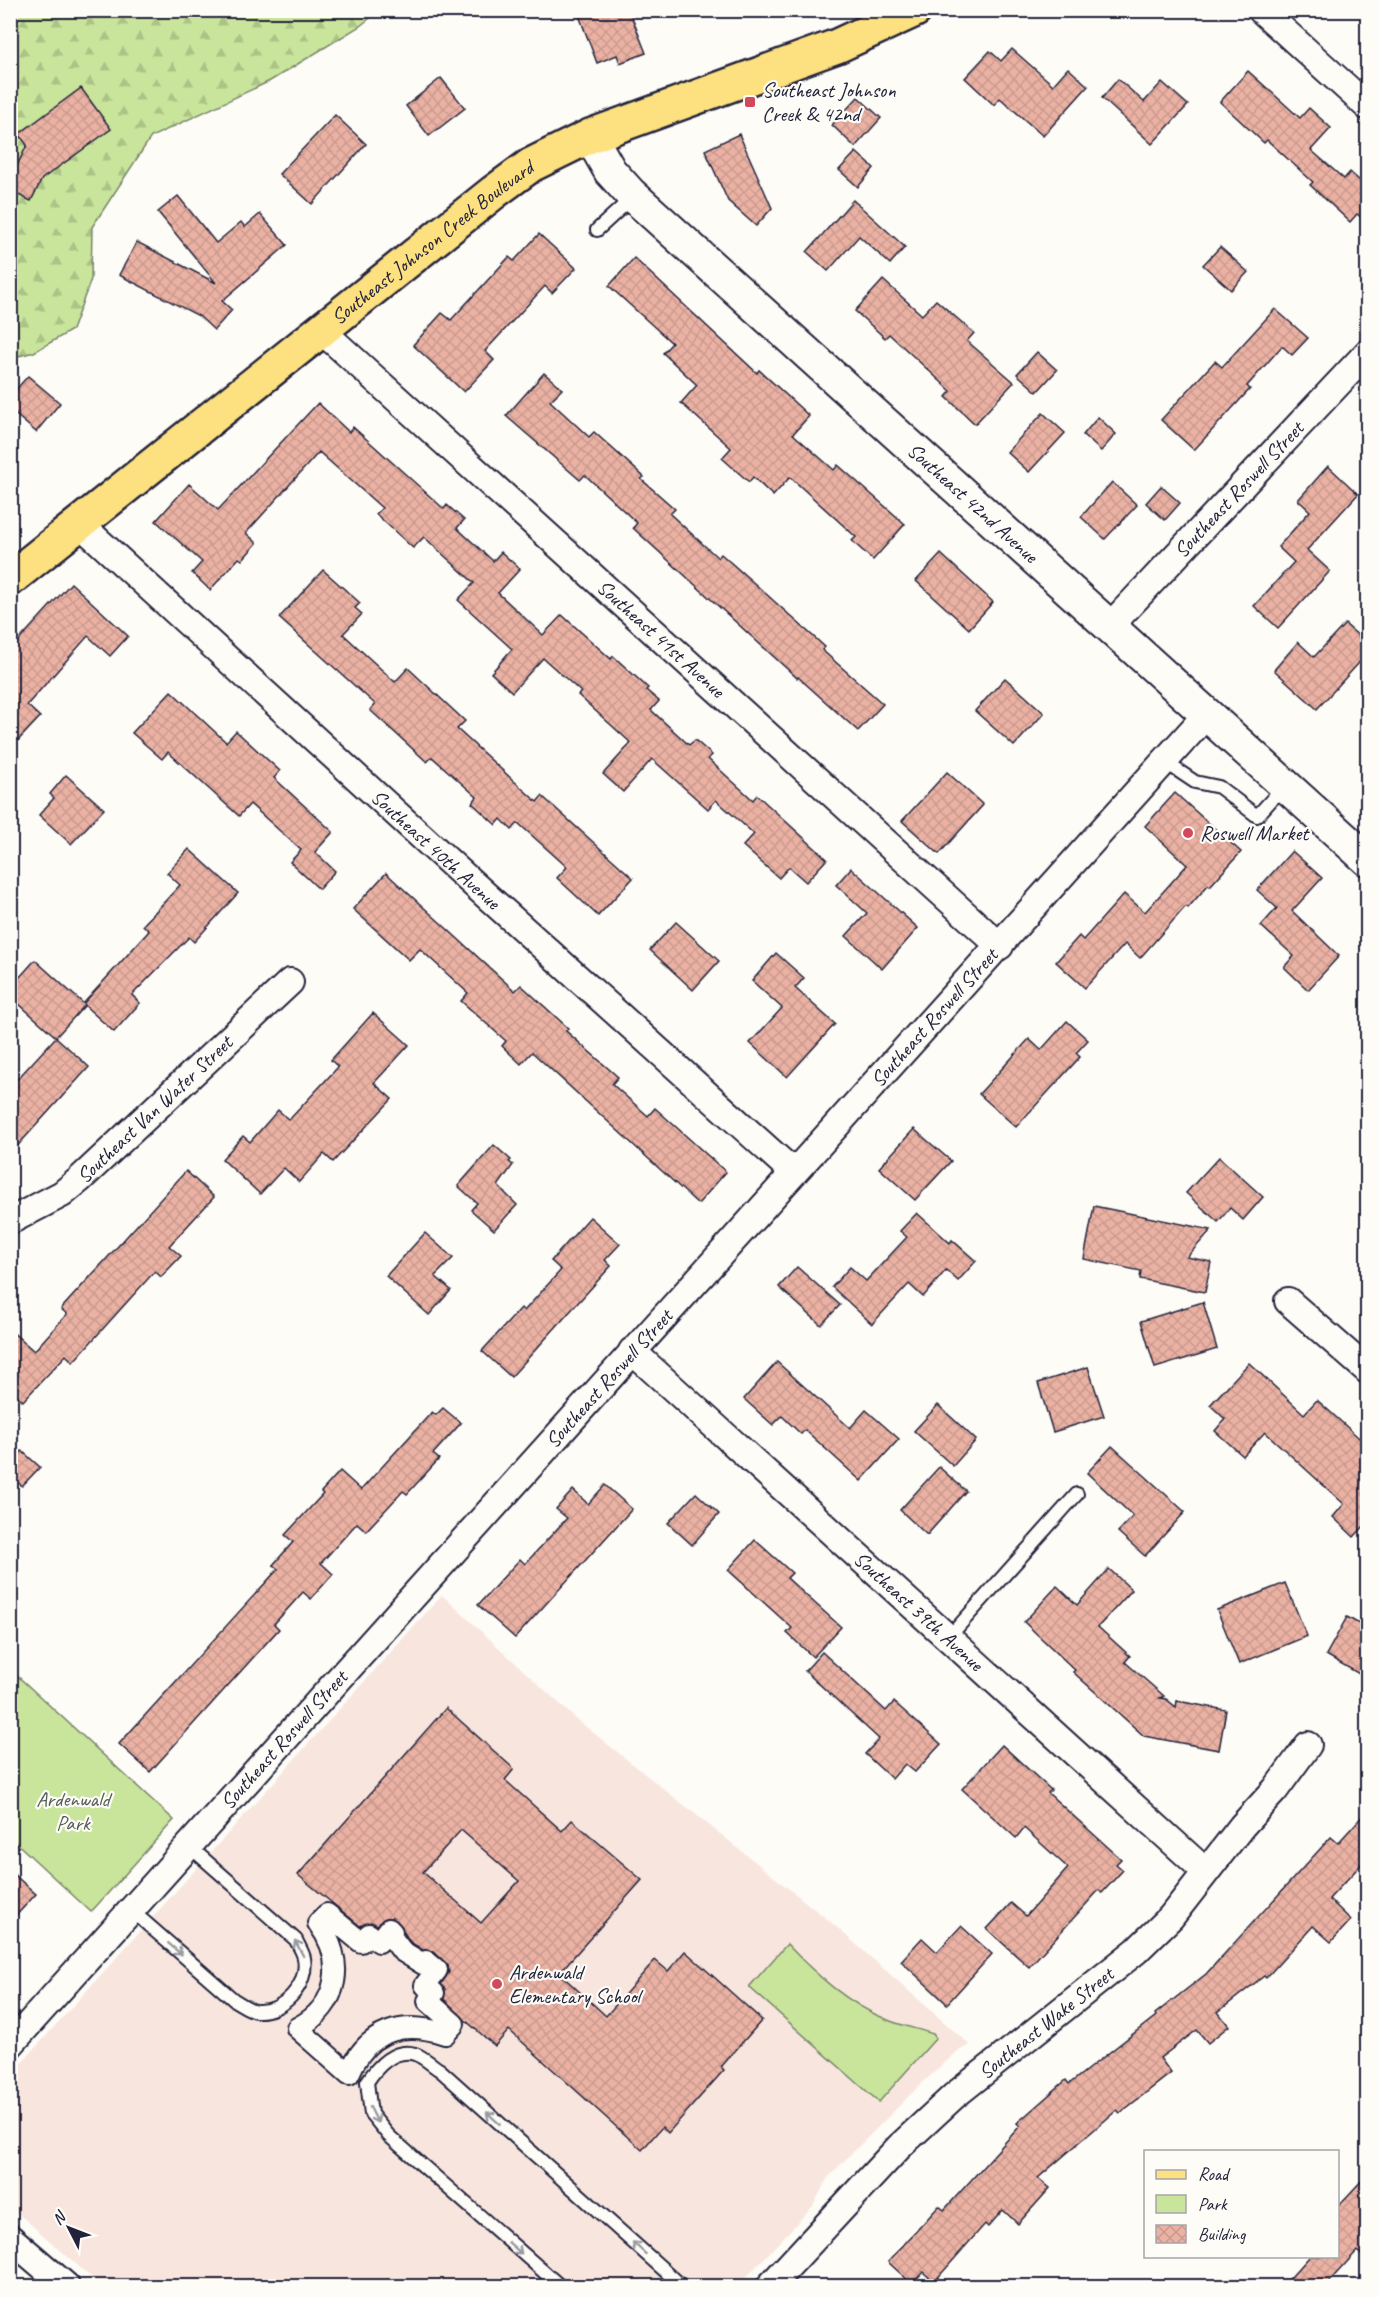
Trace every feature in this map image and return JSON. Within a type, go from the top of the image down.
[{"type":"main road","name":"Southeast Johnson Creek Boulevard","points":[[10,579],[531,165],[591,136],[837,46],[915,10]]},
{"type":"street","points":[[1261,10],[1368,107]]},
{"type":"street","name":"Southeast 42nd Avenue","points":[[591,136],[610,171],[634,196],[1368,860]]},
{"type":"street","name":"Southeast 41st Avenue","points":[[321,330],[1000,946]]},
{"type":"street","name":"Southeast Roswell Street","points":[[1109,627],[1368,352]]},
{"type":"street","name":"Southeast 40th Avenue","points":[[80,524],[458,870],[793,1172]]},
{"type":"street","name":"Southeast Roswell Street","points":[[10,2045],[1207,714]]},
{"type":"street","name":"Southeast Van Water Street","points":[[10,1221],[62,1194],[79,1180],[290,982]]},
{"type":"street","points":[[1288,1301],[1368,1371]]},
{"type":"street","name":"Southeast 39th Avenue","points":[[632,1352],[1205,1872]]},
{"type":"street","name":"Southeast Wake Street","points":[[770,2286],[907,2140],[954,2096],[1136,1951],[1171,1917],[1242,1826],[1275,1790],[1308,1745]]},
{"type":"street","points":[[327,1914],[361,1942],[369,1934],[379,1942],[389,1929],[392,1932],[390,1935],[402,1951],[437,1970],[425,1985],[434,1993],[428,2001],[454,2024],[445,2034],[415,2027],[383,2034],[363,2050],[349,2074],[297,2028],[306,2024],[322,2007],[334,1984],[336,1961],[334,1951],[330,1940],[318,1923],[327,1914]]},
{"type":"street","points":[[10,2238],[66,2286]]},
{"type":"lane","points":[[597,230],[634,196]]},
{"type":"lane","points":[[1165,762],[1195,782],[1220,787],[1257,816],[1285,785]]},
{"type":"lane","points":[[948,1638],[1077,1494]]},
{"type":"lane","points":[[131,1910],[234,2000],[254,2011],[272,2009],[292,1996],[301,1981],[304,1957],[296,1940],[189,1846]]},
{"type":"lane","points":[[560,2286],[388,2136],[370,2114],[367,2082],[386,2060],[400,2055],[415,2054],[440,2070],[682,2286]]},
{"type":"shaded area","name":"Ardenwald Elementary School","points":[[442,1595],[576,1719],[833,1924],[970,2045],[958,2051],[919,2086],[845,2160],[827,2179],[813,2206],[738,2286],[101,2286],[11,2207],[11,2075]]},
{"type":"green space","points":[[10,11],[379,11],[360,26],[270,81],[151,137],[92,227],[91,279],[72,330],[34,352],[11,358]]},
{"type":"green space","name":"Ardenwald Park","points":[[11,1670],[174,1820],[91,1912],[11,1838]]},
{"type":"green space","points":[[787,1944],[809,1967],[859,2006],[888,2020],[933,2034],[936,2038],[879,2102],[749,1987]]},
{"type":"building","points":[[577,10],[629,10],[646,53],[620,63],[617,55],[597,63]]},
{"type":"building","points":[[1012,49],[1053,85],[1068,68],[1088,86],[1043,136],[1000,98],[994,105],[965,78],[990,51],[1001,61]]},
{"type":"building","points":[[1248,71],[1300,118],[1309,108],[1331,128],[1311,150],[1344,179],[1350,172],[1368,188],[1368,223],[1357,214],[1350,222],[1310,185],[1313,182],[1267,140],[1264,143],[1220,102]]},
{"type":"building","points":[[441,78],[465,108],[429,136],[406,106]]},
{"type":"building","points":[[1118,79],[1144,102],[1162,82],[1188,105],[1152,144],[1102,98]]},
{"type":"building","points":[[81,88],[111,129],[42,179],[31,201],[10,191],[10,180],[27,145],[19,134]]},
{"type":"building","points":[[858,97],[881,118],[855,147],[832,125]]},
{"type":"building","points":[[335,115],[366,144],[312,204],[279,174]]},
{"type":"building","points":[[739,134],[772,208],[756,226],[728,201],[705,150]]},
{"type":"building","points":[[856,152],[874,168],[858,187],[839,170]]},
{"type":"building","points":[[178,196],[216,243],[241,222],[245,227],[260,214],[287,245],[222,301],[232,310],[214,330],[199,316],[119,275],[137,242],[216,283],[158,212]]},
{"type":"building","points":[[853,200],[905,247],[890,264],[859,236],[828,271],[807,252]]},
{"type":"building","points":[[539,234],[576,268],[552,293],[545,286],[485,351],[494,360],[464,392],[413,345],[442,313],[451,320],[509,257],[514,261]]},
{"type":"building","points":[[1220,247],[1248,272],[1231,290],[1203,265]]},
{"type":"building","points":[[634,258],[757,373],[759,370],[809,416],[793,434],[834,470],[838,465],[905,524],[873,560],[852,541],[856,537],[790,477],[773,496],[753,477],[749,482],[722,458],[731,448],[681,403],[697,385],[663,353],[672,343],[609,286]]},
{"type":"building","points":[[883,280],[922,315],[936,300],[974,333],[967,341],[1014,382],[975,424],[946,397],[951,391],[889,334],[885,338],[855,311]]},
{"type":"building","points":[[1275,309],[1308,338],[1292,355],[1282,346],[1247,386],[1250,389],[1194,450],[1161,420],[1215,361],[1222,367]]},
{"type":"building","points":[[1037,352],[1057,370],[1037,392],[1017,374]]},
{"type":"building","points":[[544,373],[562,389],[550,401],[589,437],[594,432],[644,477],[641,479],[675,509],[670,514],[718,558],[721,554],[755,584],[825,647],[822,650],[883,704],[858,731],[633,528],[637,523],[585,475],[580,480],[506,416]]},
{"type":"building","points":[[28,376],[60,403],[36,432],[10,410],[10,396]]},
{"type":"building","points":[[318,403],[349,432],[353,427],[444,509],[447,505],[464,520],[457,528],[493,561],[501,552],[520,569],[498,593],[543,635],[562,615],[611,659],[613,656],[648,688],[646,690],[659,701],[651,710],[689,745],[695,740],[712,755],[708,759],[753,800],[757,795],[827,859],[806,882],[789,867],[779,878],[743,846],[754,834],[716,800],[708,809],[652,759],[623,792],[603,774],[631,743],[578,695],[581,692],[543,658],[512,692],[491,673],[512,649],[458,600],[474,583],[424,537],[413,548],[376,514],[382,508],[319,452],[246,533],[257,543],[242,560],[239,558],[210,590],[192,573],[202,562],[156,521],[189,484],[218,510]]},
{"type":"building","points":[[1043,413],[1065,433],[1029,472],[1007,452]]},
{"type":"building","points":[[1098,417],[1116,434],[1101,451],[1083,435]]},
{"type":"building","points":[[1328,466],[1358,494],[1307,550],[1330,571],[1278,628],[1254,606],[1294,562],[1278,547],[1310,511],[1298,500]]},
{"type":"building","points":[[1112,482],[1137,505],[1105,539],[1081,517]]},
{"type":"building","points":[[1161,486],[1180,503],[1165,520],[1146,503]]},
{"type":"building","points":[[941,554],[993,602],[969,629],[916,581]]},
{"type":"building","points":[[323,570],[360,603],[355,608],[362,614],[343,634],[395,682],[408,668],[465,721],[457,729],[537,802],[542,796],[633,878],[598,916],[557,878],[567,867],[518,823],[512,830],[501,819],[496,825],[472,803],[477,797],[432,757],[427,762],[370,710],[375,704],[279,618]]},
{"type":"building","points":[[71,583],[128,636],[110,656],[88,636],[27,705],[40,717],[10,749],[10,650]]},
{"type":"building","points":[[1345,624],[1368,644],[1368,653],[1317,709],[1274,670],[1298,642],[1314,657]]},
{"type":"building","points":[[1005,678],[1044,713],[1014,746],[975,711]]},
{"type":"building","points":[[171,691],[226,742],[236,731],[280,771],[274,778],[333,832],[315,852],[335,871],[319,889],[290,862],[301,850],[250,804],[239,816],[168,752],[162,759],[132,733]]},
{"type":"building","points":[[947,772],[983,805],[939,854],[902,821]]},
{"type":"building","points":[[66,775],[104,809],[71,844],[39,815],[54,798],[50,794]]},
{"type":"building","points":[[1175,793],[1241,852],[1188,908],[1186,906],[1140,958],[1125,944],[1085,988],[1056,962],[1079,936],[1083,940],[1124,894],[1145,912],[1187,865],[1145,826]]},
{"type":"building","points":[[189,849],[238,893],[194,942],[189,937],[132,995],[140,1003],[114,1032],[83,1004],[149,931],[143,925],[180,885],[167,873]]},
{"type":"building","points":[[1292,851],[1322,878],[1292,911],[1339,956],[1308,990],[1284,967],[1294,956],[1261,926],[1277,908],[1257,890]]},
{"type":"building","points":[[851,868],[918,928],[882,969],[846,936],[867,913],[836,885]]},
{"type":"building","points":[[386,873],[515,991],[521,985],[568,1028],[566,1031],[618,1077],[612,1084],[648,1116],[655,1108],[726,1172],[698,1204],[532,1052],[521,1064],[502,1046],[506,1041],[461,1001],[468,993],[420,949],[409,960],[353,909]]},
{"type":"building","points":[[676,922],[719,961],[693,990],[650,950]]},
{"type":"building","points":[[776,953],[804,978],[795,988],[835,1024],[787,1077],[750,1043],[782,1008],[752,981]]},
{"type":"building","points":[[35,960],[85,1005],[56,1037],[10,996],[10,988]]},
{"type":"building","points":[[373,1013],[409,1045],[374,1083],[392,1099],[333,1162],[324,1154],[299,1182],[284,1168],[260,1194],[222,1159],[243,1136],[250,1142],[278,1110],[289,1120],[338,1067],[331,1060]]},
{"type":"building","points":[[1067,1021],[1088,1040],[1076,1053],[1080,1057],[1016,1127],[979,1094],[1029,1039],[1041,1050]]},
{"type":"building","points":[[56,1037],[89,1067],[10,1154],[10,1087]]},
{"type":"building","points":[[914,1129],[951,1161],[915,1200],[879,1168]]},
{"type":"building","points":[[494,1145],[511,1160],[509,1162],[513,1165],[498,1186],[517,1205],[494,1230],[471,1210],[477,1203],[458,1186]]},
{"type":"building","points":[[1219,1157],[1263,1197],[1243,1220],[1230,1208],[1218,1222],[1186,1193]]},
{"type":"building","points":[[186,1171],[214,1197],[169,1246],[181,1256],[161,1277],[155,1271],[73,1362],[66,1355],[23,1401],[10,1389],[10,1330],[34,1351],[67,1314],[61,1309]]},
{"type":"building","points":[[1094,1206],[1211,1230],[1187,1257],[1211,1262],[1205,1292],[1140,1279],[1141,1271],[1084,1259]]},
{"type":"building","points":[[917,1213],[950,1243],[952,1240],[976,1261],[958,1281],[946,1270],[923,1297],[909,1284],[872,1324],[832,1287],[850,1267],[866,1281],[907,1237],[900,1231]]},
{"type":"building","points":[[590,1217],[620,1244],[605,1260],[611,1266],[511,1377],[482,1351],[521,1308],[524,1311],[561,1270],[551,1261]]},
{"type":"building","points":[[425,1233],[453,1258],[435,1276],[451,1290],[429,1315],[386,1276]]},
{"type":"building","points":[[797,1267],[840,1305],[821,1325],[779,1287]]},
{"type":"building","points":[[1203,1302],[1217,1349],[1155,1368],[1141,1321]]},
{"type":"building","points":[[777,1362],[850,1428],[866,1410],[899,1439],[861,1481],[805,1430],[801,1434],[782,1416],[773,1425],[744,1399]]},
{"type":"building","points":[[1249,1363],[1304,1414],[1317,1400],[1368,1446],[1368,1525],[1366,1524],[1354,1537],[1333,1517],[1344,1504],[1265,1432],[1243,1456],[1215,1431],[1225,1419],[1210,1405]]},
{"type":"building","points":[[1088,1367],[1104,1416],[1053,1432],[1038,1383]]},
{"type":"building","points":[[938,1405],[976,1440],[953,1466],[914,1431]]},
{"type":"building","points":[[443,1408],[461,1423],[433,1454],[439,1459],[407,1494],[403,1491],[366,1531],[357,1523],[321,1563],[333,1574],[311,1599],[303,1592],[274,1624],[279,1629],[150,1772],[119,1744],[278,1569],[273,1565],[293,1542],[285,1535],[323,1494],[321,1492],[340,1471],[361,1490],[432,1412],[436,1415]]},
{"type":"building","points":[[1112,1446],[1185,1512],[1145,1556],[1118,1532],[1133,1516],[1087,1473]]},
{"type":"building","points":[[22,1451],[40,1467],[22,1486],[10,1476],[10,1463]]},
{"type":"building","points":[[939,1467],[966,1491],[927,1535],[900,1510]]},
{"type":"building","points":[[605,1485],[632,1509],[515,1638],[478,1605],[520,1559],[525,1564],[567,1518],[556,1509],[573,1490],[588,1504]]},
{"type":"building","points":[[696,1493],[719,1514],[692,1545],[668,1523]]},
{"type":"building","points":[[755,1540],[792,1573],[787,1578],[841,1627],[813,1657],[787,1633],[792,1628],[728,1570]]},
{"type":"building","points":[[1109,1569],[1132,1590],[1098,1627],[1130,1656],[1125,1662],[1164,1696],[1160,1698],[1166,1699],[1176,1707],[1177,1701],[1226,1710],[1219,1750],[1144,1736],[1073,1672],[1075,1670],[1024,1622],[1057,1586],[1077,1605]]},
{"type":"building","points":[[1285,1583],[1307,1636],[1239,1664],[1217,1610]]},
{"type":"building","points":[[1347,1617],[1368,1629],[1368,1679],[1326,1655]]},
{"type":"building","points":[[822,1652],[886,1711],[894,1702],[941,1744],[915,1772],[905,1764],[892,1779],[865,1754],[879,1739],[805,1671]]},
{"type":"building","points":[[446,1708],[514,1769],[505,1780],[562,1831],[572,1820],[642,1880],[559,1973],[606,2016],[655,1960],[668,1971],[685,1951],[762,2020],[721,2067],[724,2070],[668,2133],[662,2127],[642,2150],[509,2030],[495,2046],[465,2020],[444,1999],[445,1989],[441,1984],[449,1972],[448,1965],[434,1952],[423,1950],[410,1942],[397,1921],[386,1918],[377,1925],[371,1922],[360,1926],[298,1875]],"holes":[[[461,1830],[519,1881],[481,1923],[423,1872]]]},
{"type":"building","points":[[1002,1745],[1051,1790],[1048,1793],[1121,1859],[1116,1864],[1123,1870],[1102,1893],[1099,1890],[1029,1967],[987,1929],[1011,1903],[1026,1916],[1068,1868],[1024,1828],[1016,1838],[962,1789]]},
{"type":"building","points":[[1368,1810],[1368,1857],[1329,1899],[1351,1920],[1331,1942],[1313,1926],[1266,1978],[1264,1976],[1218,2012],[1229,2026],[1208,2043],[1197,2030],[1160,2058],[1171,2073],[1120,2113],[1117,2110],[1038,2178],[1050,2188],[1018,2224],[1003,2210],[988,2227],[985,2224],[934,2282],[923,2272],[912,2284],[888,2262],[939,2206],[944,2210],[1020,2126],[1017,2123],[1066,2080],[1069,2084],[1206,1974],[1331,1837],[1338,1843]]},
{"type":"building","points":[[10,1871],[36,1894],[10,1922]]},
{"type":"building","points":[[961,1926],[992,1954],[947,2004],[901,1961],[922,1938],[937,1952]]},
{"type":"building","points":[[1368,2174],[1368,2261],[1357,2251],[1325,2286],[1283,2286],[1308,2258],[1339,2258],[1339,2205]]},
{"type":"place","name":"Southeast Johnson Creek & 42nd","points":[[750,102]]},
{"type":"place","name":"Roswell Market","points":[[1188,833]]},
{"type":"place","name":"Ardenwald Elementary School","points":[[497,1984]]}]
